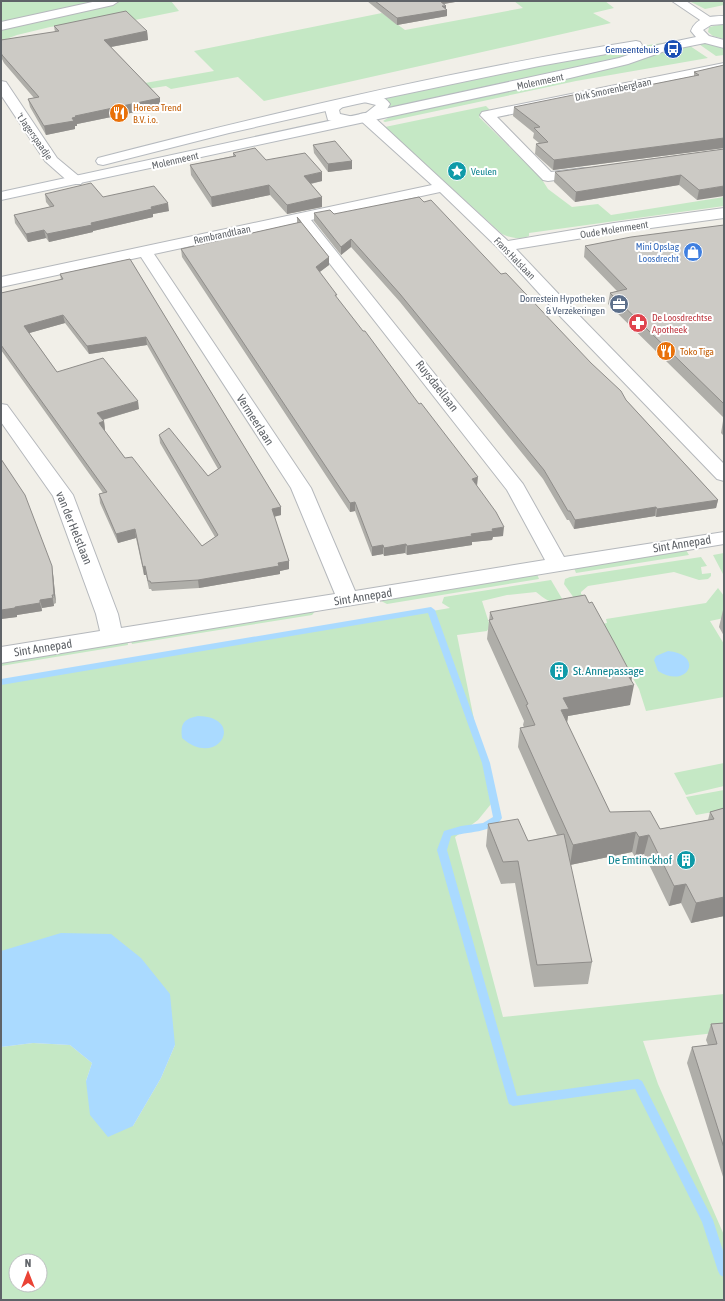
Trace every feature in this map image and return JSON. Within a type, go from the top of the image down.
[{"type":"street","points":[[1,26],[113,1]]},
{"type":"street","points":[[678,1],[710,21]]},
{"type":"street","points":[[724,20],[710,21],[699,25],[697,28],[701,36],[724,44]]},
{"type":"street","name":"Molenmeent","points":[[1,190],[64,171],[229,129],[365,98],[572,55],[701,36]]},
{"type":"street","name":"Molenmeent","points":[[1,196],[76,182],[349,120],[570,74],[623,61],[701,36]]},
{"type":"street","name":"Dirk Smorenberglaan","points":[[601,170],[548,177],[487,115],[724,67]]},
{"type":"street","name":"'t Jagerspaadje","points":[[1,85],[52,161],[76,182]]},
{"type":"street","points":[[365,98],[376,100],[383,104],[379,111],[369,116]]},
{"type":"street","points":[[339,104],[332,109],[333,116],[349,120]]},
{"type":"street","name":"Frans Halslaan","points":[[369,116],[505,246],[563,309],[724,475]]},
{"type":"street","name":"Rembrandtlaan","points":[[1,282],[144,250],[444,187]]},
{"type":"street","name":"Oude Molenmeent","points":[[505,246],[614,228],[724,213]]},
{"type":"street","name":"Ruysdaellaan","points":[[301,217],[516,488],[558,565]]},
{"type":"street","name":"Vermeerlaan","points":[[144,250],[300,488],[348,600]]},
{"type":"street","name":"van der Helstlaan","points":[[1,410],[63,495],[107,614],[112,637]]},
{"type":"street","name":"Sint Annepad","points":[[1,655],[724,538]]},
{"type":"green space","points":[[1,1],[103,1],[1,23]]},
{"type":"green space","points":[[121,1],[171,1],[179,11],[120,23],[71,24],[50,27],[17,35],[1,41],[1,28]]},
{"type":"green space","points":[[514,1],[605,1],[614,8],[593,13],[611,23],[264,101],[238,77],[171,89],[166,86],[127,92],[122,87],[214,71],[194,51],[382,13],[405,30],[523,8]]},
{"type":"green space","points":[[689,1],[724,1],[724,5],[705,9]]},
{"type":"green space","points":[[724,24],[724,39],[713,36],[708,32],[709,27]]},
{"type":"green space","points":[[682,40],[684,41],[628,56],[390,109],[388,105],[377,98],[596,53]]},
{"type":"green space","points":[[696,42],[724,45],[724,55],[716,56]]},
{"type":"green space","points":[[687,44],[708,58],[576,81],[385,122],[383,121],[393,115],[612,68],[652,53]]},
{"type":"green space","points":[[486,106],[492,112],[483,112],[479,117],[541,178],[548,189],[572,207],[598,204],[611,215],[724,197],[724,206],[529,233],[529,236],[522,238],[502,234],[385,127]]},
{"type":"green space","points":[[686,550],[689,555],[576,573],[574,568]]},
{"type":"green space","points":[[724,553],[724,576],[713,555]]},
{"type":"green space","points":[[701,557],[707,566],[701,567],[702,574],[711,573],[711,576],[708,579],[699,580],[674,572],[588,586],[581,592],[581,594],[587,597],[586,599],[574,598],[564,584],[565,579],[570,577]]},
{"type":"green space","points":[[537,574],[539,579],[387,604],[377,599]]},
{"type":"green space","points":[[551,580],[564,602],[549,601],[536,592],[507,595],[482,601],[490,626],[487,631],[457,635],[491,804],[478,820],[455,837],[503,1017],[724,994],[724,1032],[643,1041],[658,1084],[724,1235],[724,1300],[1,1300],[1,1047],[33,1043],[70,1045],[92,1063],[86,1081],[133,1126],[161,1078],[175,1045],[4,951],[1,951],[1,683],[450,608],[442,603],[444,597]]},
{"type":"green space","points":[[718,588],[724,596],[724,618],[710,621],[724,644],[724,697],[646,711],[639,689],[602,624],[607,623],[606,619],[706,603]]},
{"type":"green space","points":[[317,609],[312,615],[132,644],[130,639]]},
{"type":"green space","points":[[127,639],[128,645],[1,666],[1,660]]},
{"type":"green space","points":[[724,763],[724,786],[686,795],[674,773]]},
{"type":"green space","points":[[724,790],[724,810],[696,815],[686,797]]},
{"type":"water","points":[[668,651],[680,654],[687,658],[689,664],[688,670],[684,674],[668,676],[658,671],[654,660],[656,656]]},
{"type":"water","points":[[198,716],[213,719],[221,724],[224,732],[222,739],[216,745],[207,748],[195,746],[182,738],[182,725],[184,722]]},
{"type":"water","points":[[61,933],[111,934],[141,958],[170,994],[175,1045],[161,1078],[133,1126],[108,1137],[90,1115],[86,1081],[92,1063],[70,1045],[33,1043],[1,1047],[1,951]]},
{"type":"building","points":[[375,1],[440,1],[446,6],[442,6],[447,10],[397,18]]},
{"type":"building","points":[[126,11],[147,31],[104,40],[160,98],[75,116],[76,117],[72,118],[74,121],[44,126],[28,99],[39,97],[2,55],[1,40],[59,31],[54,26]]},
{"type":"building","points":[[724,65],[724,138],[554,160],[536,144],[548,142],[534,128],[540,127],[514,107],[578,94],[584,98],[699,75],[694,72]]},
{"type":"building","points":[[335,141],[352,161],[328,164],[313,145]]},
{"type":"building","points":[[255,148],[266,160],[305,153],[322,172],[304,176],[322,197],[287,205],[269,185],[211,197],[190,165],[236,156],[233,153]]},
{"type":"building","points":[[724,149],[724,186],[699,190],[681,175],[576,192],[555,172]]},
{"type":"building","points":[[91,183],[103,197],[154,186],[168,203],[151,207],[152,209],[91,223],[92,225],[47,234],[44,230],[26,234],[14,215],[54,206],[45,194]]},
{"type":"building","points":[[419,197],[424,202],[431,200],[501,274],[506,273],[591,363],[621,391],[626,400],[718,500],[657,509],[656,507],[575,520],[570,511],[568,511],[544,470],[400,294],[351,239],[341,247],[314,213],[330,210],[334,214]]},
{"type":"building","points":[[301,222],[329,257],[316,267],[337,295],[335,295],[363,331],[365,331],[419,404],[421,403],[478,477],[472,479],[496,512],[504,527],[492,529],[493,531],[471,534],[472,536],[407,546],[406,544],[384,548],[383,545],[372,547],[355,502],[350,503],[181,249]]},
{"type":"building","points":[[724,225],[724,404],[610,293],[627,289],[585,246],[631,237]]},
{"type":"building","points":[[130,259],[281,507],[272,509],[289,561],[278,563],[279,566],[198,580],[151,583],[148,581],[145,566],[143,567],[135,529],[116,534],[99,494],[107,492],[1,345],[1,293],[63,279],[60,274]],"holes":[[[63,315],[87,346],[146,337],[221,467],[208,476],[169,428],[159,435],[218,535],[202,546],[132,457],[125,458],[99,423],[104,421],[97,413],[138,401],[103,358],[57,372],[24,326]]]},
{"type":"building","points":[[1,459],[25,495],[52,566],[54,595],[52,595],[53,598],[40,600],[40,603],[1,610]]},
{"type":"building","points":[[585,595],[589,603],[592,602],[614,642],[632,676],[629,677],[634,685],[563,698],[569,709],[561,710],[610,812],[650,811],[660,829],[714,819],[710,812],[724,808],[724,897],[696,903],[686,884],[674,886],[649,835],[639,837],[636,832],[573,845],[520,728],[535,725],[526,705],[528,704],[489,620],[493,619],[490,612]]},
{"type":"building","points":[[518,819],[528,841],[564,834],[592,962],[537,965],[518,861],[503,862],[488,824]]},
{"type":"building","points":[[724,1023],[724,1148],[692,1047],[717,1044],[711,1024]]},
{"type":"waterway","points":[[1,682],[431,610],[486,763],[498,818],[485,826],[447,834],[442,850],[513,1101],[638,1084],[707,1220],[724,1271]]},
{"type":"place","name":"Gemeentehuis","points":[[673,49]]},
{"type":"place","name":"Horeca Trend B.V. i.o.","points":[[119,113]]},
{"type":"place","name":"Veulen","points":[[457,171]]},
{"type":"place","name":"Mini Opslag Loosdrecht","points":[[693,252]]},
{"type":"place","name":"Dorrestein Hypotheken & Verzekeringen","points":[[619,304]]},
{"type":"place","name":"De Loosdrechtse Apotheek","points":[[638,323]]},
{"type":"place","name":"Toko Tiga","points":[[666,351]]},
{"type":"place","name":"St. Annepassage","points":[[559,671]]},
{"type":"place","name":"De Emtinckhof","points":[[686,860]]}]
